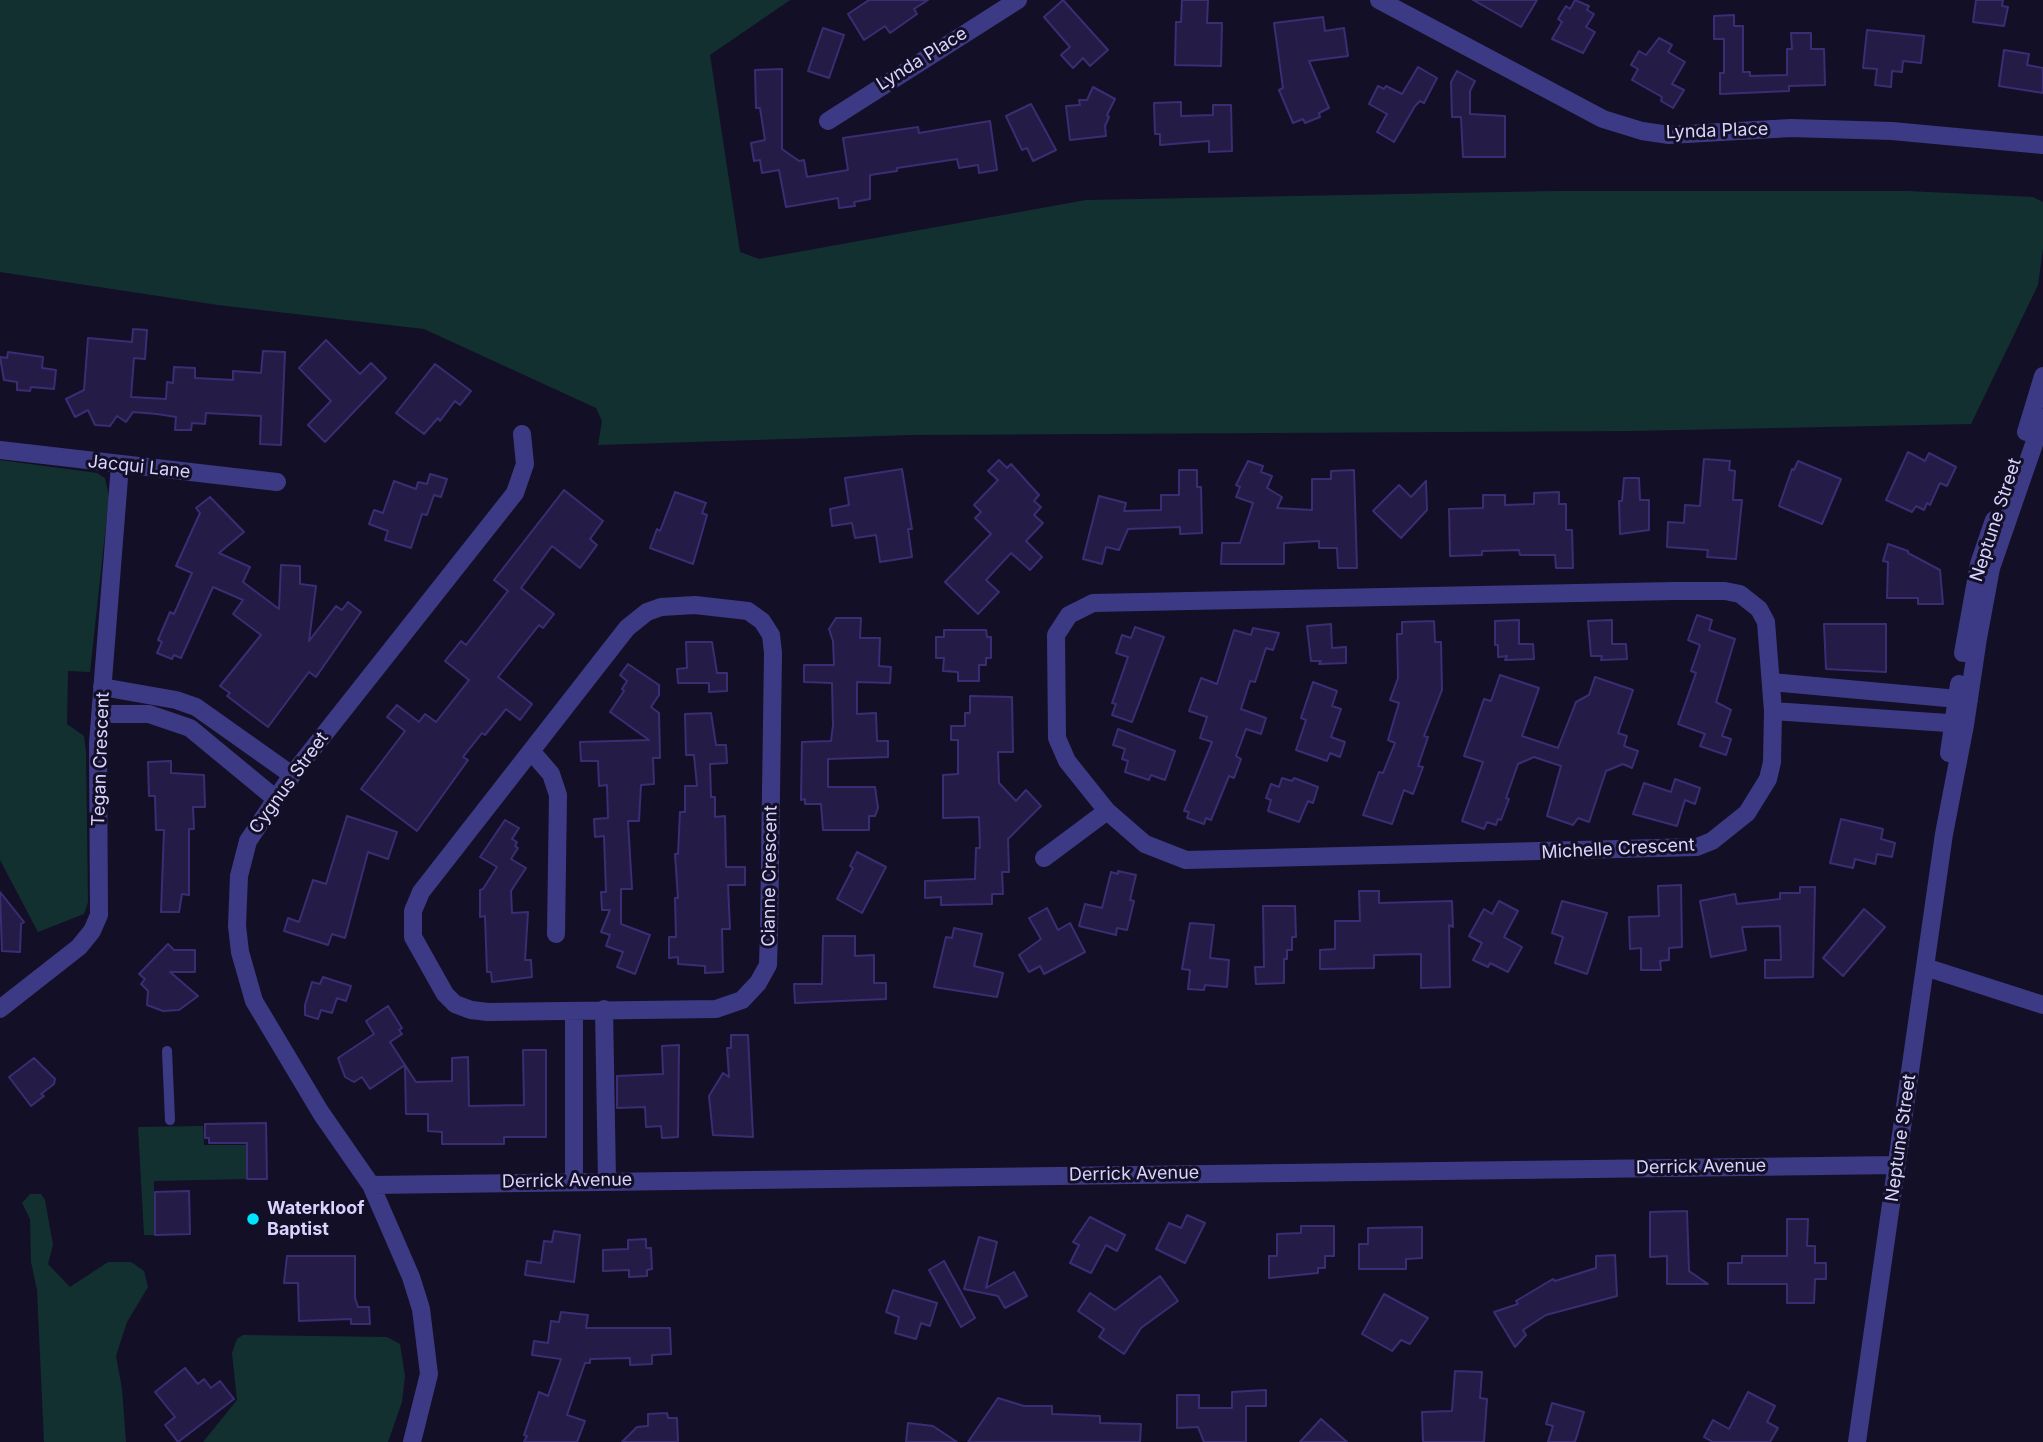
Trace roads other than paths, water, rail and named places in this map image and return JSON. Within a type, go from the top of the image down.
[{"type":"street","name":"Lynda Place","points":[[828,121],[1018,0]]},
{"type":"street","name":"Lynda Place","points":[[1379,0],[1603,119],[1642,131],[1670,135],[1791,128],[1892,131],[2043,145]]},
{"type":"street","name":"Neptune Street","points":[[1857,1442],[1963,700],[1982,614],[1991,548],[2022,460],[2043,376]]},
{"type":"street","name":"Neptune Street","points":[[2022,460],[2043,418]]},
{"type":"street","name":"Cygnus Street","points":[[411,1442],[429,1374],[421,1309],[411,1277],[371,1185],[321,1113],[254,1001],[245,977],[237,926],[239,876],[248,841],[292,775],[515,493],[525,464],[522,435]]},
{"type":"street","name":"Jacqui Lane","points":[[0,450],[120,466],[277,482]]},
{"type":"street","name":"Tegan Crescent","points":[[1,1005],[79,947],[92,931],[99,915],[97,743],[120,466]]},
{"type":"street","name":"Michelle Crescent","points":[[1726,591],[1749,599],[1766,622],[1771,682],[1772,762],[1761,793],[1746,813],[1712,841],[1684,849],[1186,860],[1145,844],[1107,811],[1067,761],[1057,738],[1056,635],[1069,615],[1093,603],[1726,591]]},
{"type":"street","name":"Cianne Crescent","points":[[684,606],[732,607],[748,611],[762,621],[771,635],[774,653],[768,965],[758,983],[742,999],[716,1009],[488,1012],[455,1004],[445,994],[411,929],[413,911],[421,892],[532,752],[627,628],[647,612],[684,606]]},
{"type":"street","points":[[1771,682],[1963,700]]},
{"type":"street","points":[[102,688],[176,700],[196,707],[292,775]]},
{"type":"street","points":[[1773,711],[1959,724]]},
{"type":"street","points":[[101,714],[149,714],[190,728],[276,799]]},
{"type":"street","points":[[532,752],[551,774],[558,795],[556,934]]},
{"type":"street","points":[[1044,858],[1107,811]]},
{"type":"street","points":[[1925,967],[2043,1004]]},
{"type":"street","points":[[604,1009],[607,1180]]},
{"type":"street","points":[[574,1011],[574,1181]]},
{"type":"street","name":"Derrick Avenue","points":[[371,1185],[1897,1165]]},
{"type":"lane","points":[[167,1051],[170,1120]]},
{"type":"place","name":"Waterkloof Baptist","points":[[253,1219]]}]
